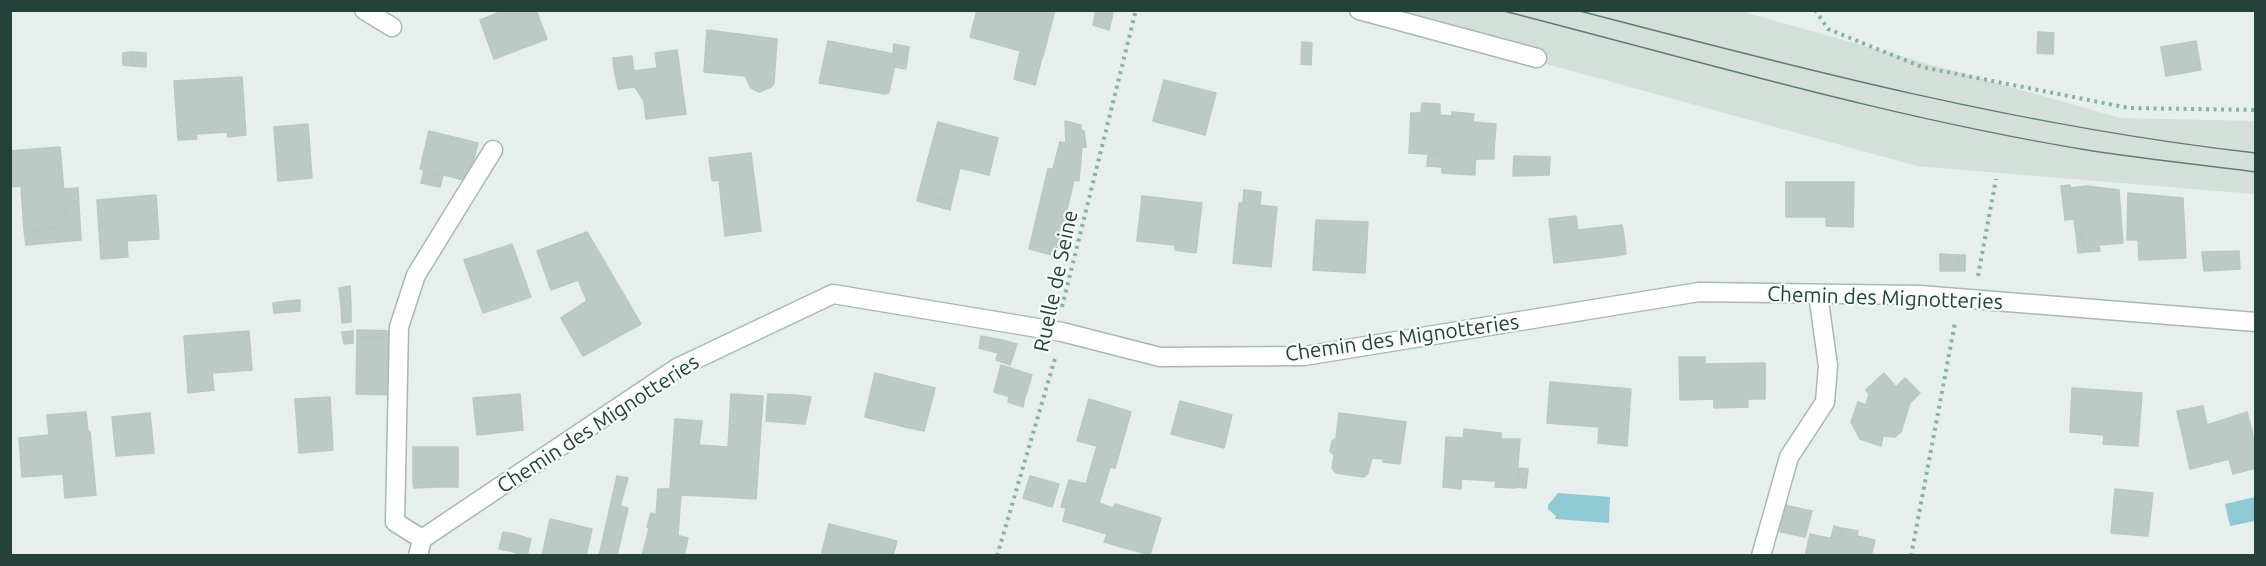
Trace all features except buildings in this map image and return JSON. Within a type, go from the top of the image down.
[{"type":"street","points":[[364,10],[392,27]]},
{"type":"street","points":[[1359,10],[1537,58]]},
{"type":"street","points":[[420,547],[395,522],[399,327],[416,274],[493,150]]},
{"type":"street","name":"Chemin des Mignotteries","points":[[420,547],[678,368],[833,294],[1062,332],[1160,357],[1304,356],[1699,292],[1920,295],[2256,322]]},
{"type":"street","points":[[1761,555],[1789,458],[1825,402],[1828,366],[1818,294]]},
{"type":"path","name":"Ruelle de Seine","points":[[997,555],[1062,332],[1060,312],[1136,10]]},
{"type":"path","points":[[1815,10],[1828,29],[1922,67],[2129,108],[2256,110]]},
{"type":"path","points":[[1911,555],[1966,299],[1996,179]]},
{"type":"shaded area","points":[[1354,11],[1740,11],[2121,118],[2255,121],[2255,194],[1917,166]]},
{"type":"water","points":[[1558,493],[1610,497],[1609,523],[1555,519],[1556,516],[1548,509],[1548,505]]},
{"type":"water","points":[[2255,497],[2255,521],[2230,526],[2225,504]]},
{"type":"tram line","points":[[1500,10],[1869,106],[2018,138],[2093,151],[2256,172]]},
{"type":"tram line","points":[[1576,10],[1745,54],[1998,112],[2169,142],[2256,153]]}]
